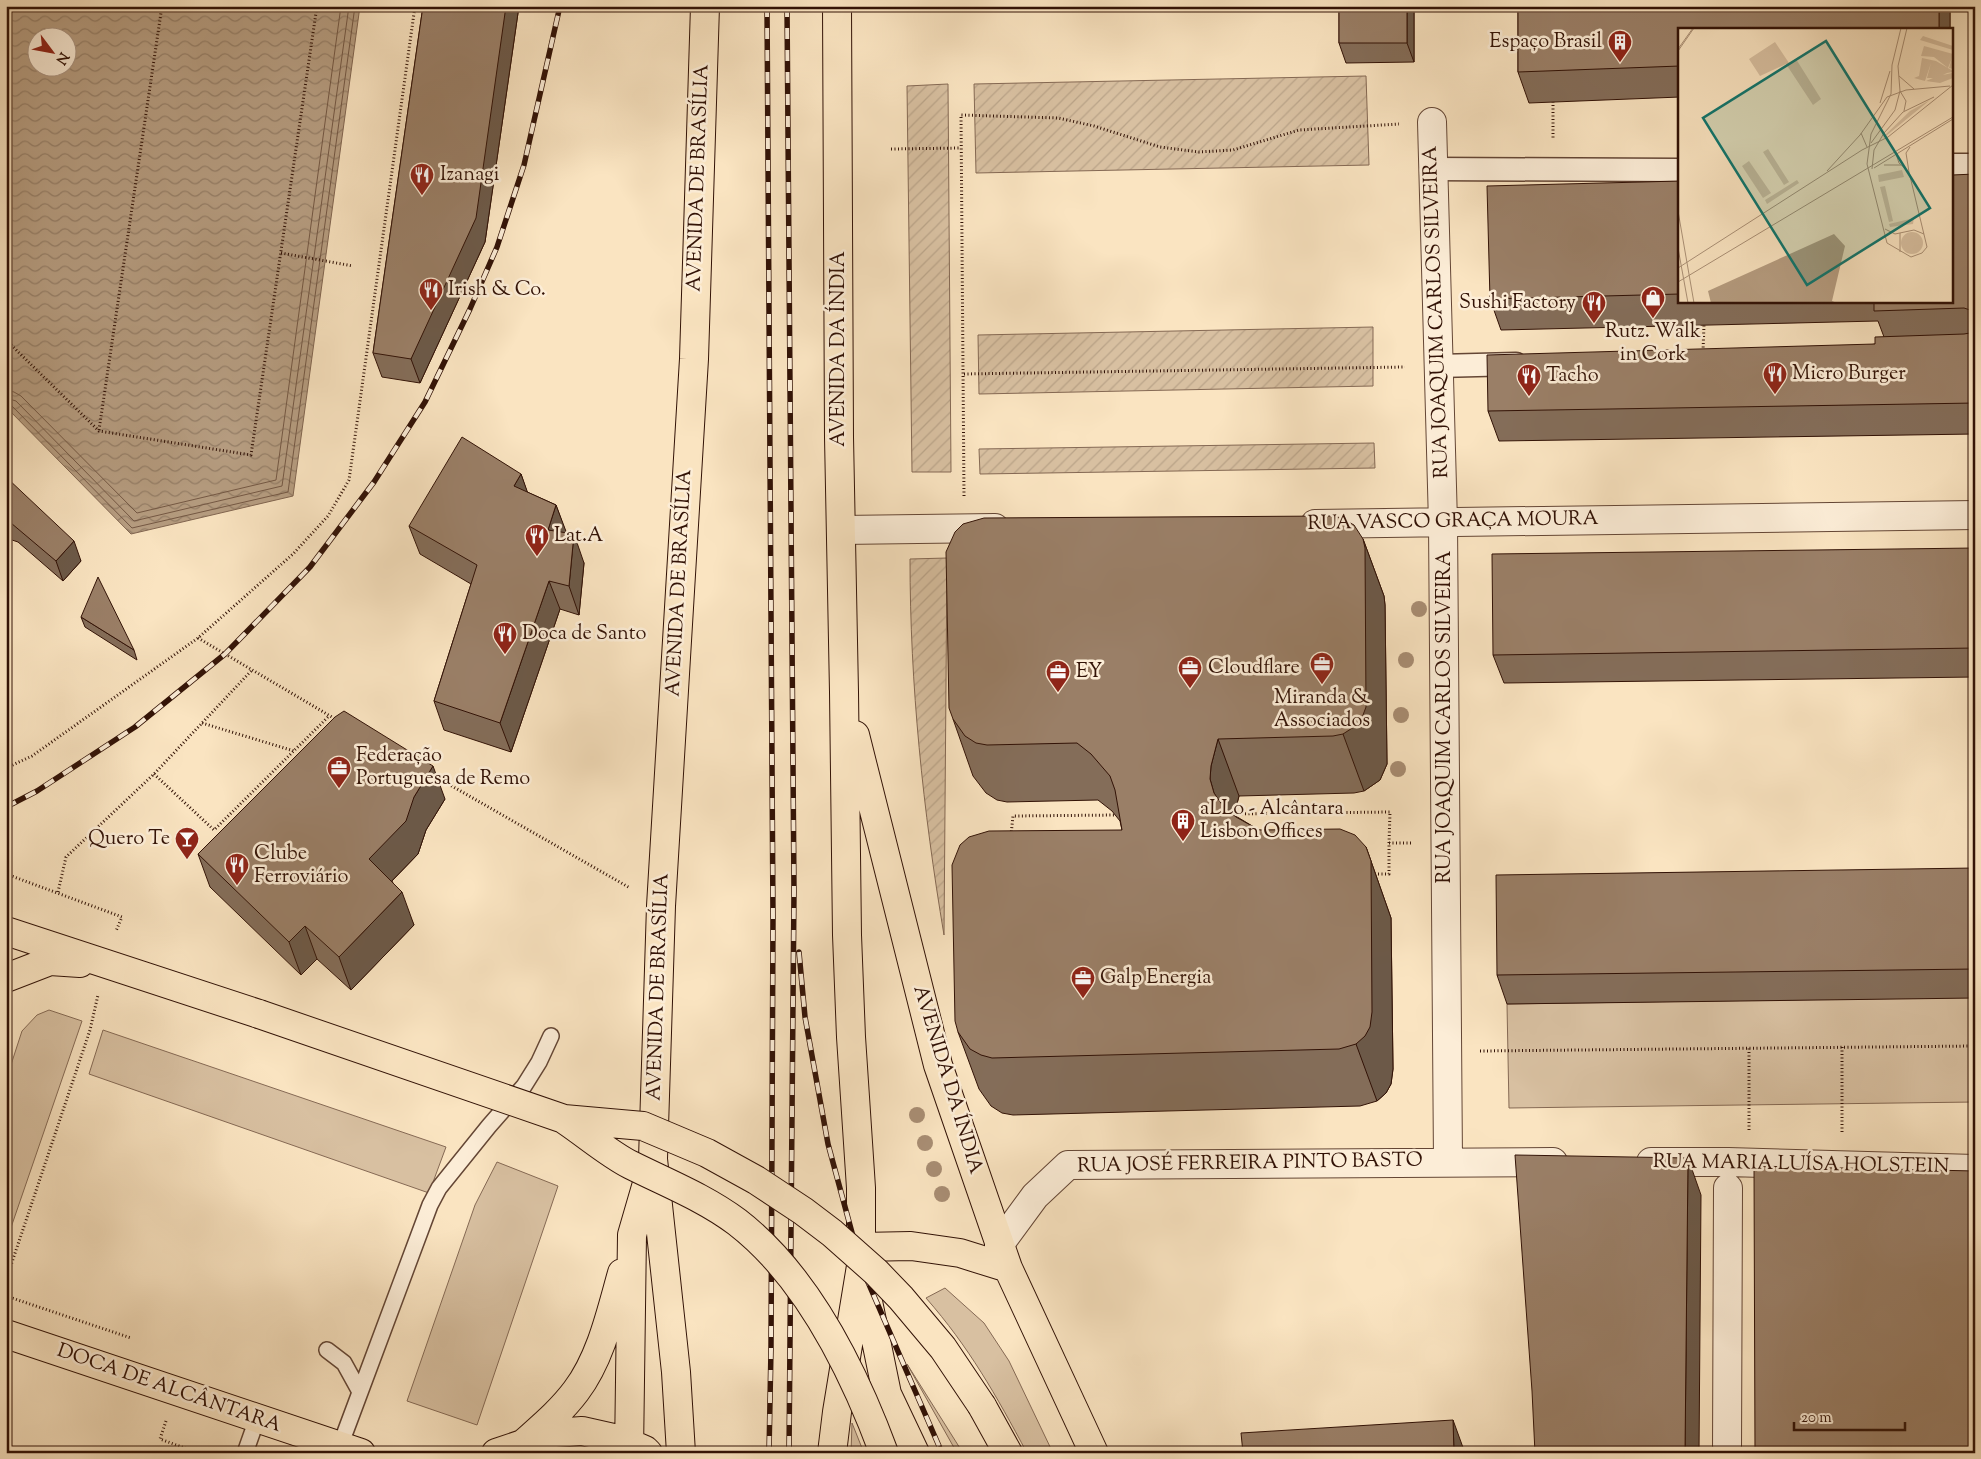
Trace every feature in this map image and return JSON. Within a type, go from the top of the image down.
[{"type":"main road","name":"AVENIDA DE BRASÍLIA","points":[[681,1453],[676,1372],[653,1159],[661,906],[694,359],[705,6]]},
{"type":"main road","name":"AVENIDA DA ÍNDIA","points":[[832,1453],[861,1257],[861,1188],[846,935],[837,6]]},
{"type":"main road","name":"AVENIDA DA ÍNDIA","points":[[844,692],[938,1065],[1004,1256],[1094,1453]]},
{"type":"main road","points":[[6,931],[259,1014],[564,1119],[643,1126],[707,1153],[756,1180],[803,1211],[832,1233],[869,1266],[901,1298],[943,1348],[982,1406],[1008,1453]]},
{"type":"main road","points":[[6,978],[50,961],[104,964]]},
{"type":"main road","points":[[564,1119],[629,1164],[668,1181],[705,1201],[737,1222],[762,1244],[800,1288],[825,1327],[854,1382],[884,1453]]},
{"type":"main road","name":"AVENIDA DE BRASÍLIA","points":[[635,1449],[632,1235],[653,1159]]},
{"type":"main road","points":[[524,1443],[556,1414],[577,1389],[591,1364],[609,1321],[632,1235]]},
{"type":"main road","points":[[915,1453],[887,1394],[861,1257],[911,1246],[960,1253],[1004,1256]]},
{"type":"main road","name":"DOCA DE ALCÂNTARA","points":[[6,1334],[351,1450]]},
{"type":"main road","points":[[654,1453],[660,1444],[670,1417],[676,1372]]},
{"type":"main road","points":[[496,1453],[555,1433],[582,1432],[635,1449]]},
{"type":"street","name":"RUA JOAQUIM CARLOS SILVEIRA","points":[[1432,122],[1443,522],[1448,1162]]},
{"type":"street","points":[[1954,165],[1975,165]]},
{"type":"street","points":[[1434,169],[1678,170]]},
{"type":"street","points":[[1438,366],[1536,364]]},
{"type":"street","name":"RUA VASCO GRAÇA MOURA","points":[[1294,524],[1975,515]]},
{"type":"street","points":[[841,530],[1024,528]]},
{"type":"street","points":[[1448,1162],[1580,1162]]},
{"type":"street","name":"RUA JOSÉ FERREIRA PINTO BASTO","points":[[1004,1256],[1035,1196],[1068,1165],[1448,1162]]},
{"type":"street","name":"RUA MARIA LUÍSA HOLSTEIN","points":[[1630,1162],[1975,1169]]},
{"type":"street","points":[[1727,1453],[1728,1188]]},
{"type":"lane","points":[[351,1450],[360,1392],[434,1196],[489,1126],[524,1086],[539,1062],[551,1036]]},
{"type":"lane","points":[[327,1350],[344,1363],[360,1392]]},
{"type":"lane","points":[[245,1453],[257,1419]]},
{"type":"path","points":[[99,430],[162,6]]},
{"type":"path","points":[[6,340],[99,430],[252,456],[317,6]]},
{"type":"path","points":[[6,768],[32,756],[198,638],[293,554],[328,516],[349,480],[415,6]]},
{"type":"path","points":[[1552,93],[1554,170]]},
{"type":"path","points":[[964,529],[961,115],[1058,118],[1094,126],[1160,147],[1199,152],[1233,150],[1299,130],[1432,122]]},
{"type":"path","points":[[891,149],[961,148]]},
{"type":"path","points":[[281,253],[353,266]]},
{"type":"path","points":[[1703,360],[1704,325]]},
{"type":"path","points":[[964,374],[1438,366]]},
{"type":"path","points":[[198,638],[337,721]]},
{"type":"path","points":[[58,892],[66,857],[154,774],[252,670]]},
{"type":"path","points":[[154,774],[214,830],[329,716]]},
{"type":"path","points":[[202,723],[294,751]]},
{"type":"path","points":[[432,775],[661,906]]},
{"type":"path","points":[[1221,814],[1390,812],[1389,874],[1369,874]]},
{"type":"path","points":[[1011,835],[1013,816],[1122,815]]},
{"type":"path","points":[[1389,843],[1446,843]]},
{"type":"path","points":[[6,874],[122,916]]},
{"type":"path","points":[[6,1280],[90,1030]]},
{"type":"path","points":[[1447,1051],[1973,1046]]},
{"type":"path","points":[[1842,1047],[1842,1165]]},
{"type":"path","points":[[1749,1048],[1749,1163]]},
{"type":"path","points":[[6,1296],[133,1339]]},
{"type":"path","points":[[160,1440],[198,1453]]},
{"type":"shaded area","points":[[1366,76],[1369,165],[976,173],[974,84]]},
{"type":"shaded area","points":[[948,84],[951,472],[912,472],[907,86]]},
{"type":"shaded area","points":[[1373,327],[1373,386],[979,394],[978,335]]},
{"type":"shaded area","points":[[1374,443],[1375,468],[980,474],[979,449]]},
{"type":"shaded area","points":[[947,558],[944,935],[919,747],[912,653],[910,559]]},
{"type":"shaded area","points":[[1975,997],[1975,1102],[1509,1108],[1507,1004]]},
{"type":"shaded area","points":[[49,1010],[82,1021],[6,1242],[6,1080],[22,1031],[37,1015]]},
{"type":"shaded area","points":[[103,1030],[446,1147],[429,1193],[89,1074]]},
{"type":"shaded area","points":[[497,1162],[558,1186],[477,1425],[407,1401],[475,1205]]},
{"type":"shaded area","points":[[945,1288],[984,1323],[1009,1361],[1053,1453],[1027,1453],[969,1353],[926,1298]]},
{"type":"shaded area","points":[[907,1364],[963,1453],[957,1453]]},
{"type":"shaded area","points":[[852,1423],[864,1453],[851,1453]]},
{"type":"water","points":[[6,6],[360,6],[293,496],[131,534],[6,407]]},
{"type":"building","points":[[423,6],[506,6],[476,218],[411,359],[373,353]]},
{"type":"building","points":[[1339,6],[1407,6],[1407,43],[1339,43]]},
{"type":"building","points":[[1518,6],[1939,6],[1939,28],[1678,28],[1678,66],[1518,72]]},
{"type":"building","points":[[1975,174],[1975,314],[1964,308],[1874,311],[1874,302],[1954,302],[1954,175]]},
{"type":"building","points":[[1678,181],[1678,294],[1490,299],[1487,186]]},
{"type":"building","points":[[1975,328],[1975,403],[1488,411],[1487,355],[1875,344],[1875,337],[1964,334],[1970,333]]},
{"type":"building","points":[[462,437],[521,474],[514,486],[556,505],[548,530],[574,534],[569,586],[549,581],[500,723],[434,701],[477,565],[409,526]]},
{"type":"building","points":[[6,477],[74,541],[56,561],[11,523],[6,521]]},
{"type":"building","name":"aLLo - Alcântara Lisbon Offices","points":[[1334,516],[1354,525],[1363,539],[1365,548],[1366,707],[1360,723],[1343,734],[1333,736],[1218,739],[1211,766],[1210,779],[1214,793],[1223,806],[1236,817],[1259,830],[1340,829],[1355,835],[1366,847],[1371,861],[1372,1012],[1370,1027],[1365,1036],[1356,1044],[1339,1049],[992,1058],[970,1049],[958,1032],[955,1021],[952,865],[960,845],[969,837],[989,831],[1122,830],[1115,790],[1110,776],[1091,754],[1077,743],[987,745],[976,743],[965,736],[953,719],[949,708],[946,552],[955,532],[963,524],[984,518]]},
{"type":"building","points":[[1975,548],[1975,648],[1493,655],[1492,554]]},
{"type":"building","points":[[98,577],[134,650],[81,617]]},
{"type":"building","points":[[344,711],[433,766],[414,797],[406,821],[369,859],[402,892],[339,957],[305,926],[289,942],[198,854],[335,717]]},
{"type":"building","points":[[1975,868],[1975,969],[1497,975],[1496,875]]},
{"type":"building","points":[[1515,1155],[1688,1158],[1685,1453],[1535,1453]]},
{"type":"building","points":[[1754,1166],[1975,1171],[1975,1453],[1755,1453]]},
{"type":"building","points":[[1453,1420],[1454,1453],[1243,1453],[1241,1433]]},
{"type":"railway","points":[[6,807],[37,791],[135,727],[225,654],[310,567],[374,482],[425,402],[470,309],[497,247],[524,165],[560,6]]},
{"type":"railway","points":[[767,6],[773,917],[769,1453]]},
{"type":"railway","points":[[787,6],[794,891],[789,1453]]},
{"type":"railway","points":[[799,952],[805,1017],[828,1144],[861,1266],[942,1453]]},
{"type":"place","name":"Espaço Brasil","points":[[1620,63]]},
{"type":"place","name":"Izanagi","points":[[422,196]]},
{"type":"place","name":"Irish & Co.","points":[[431,311]]},
{"type":"place","name":"Rutz. Walk in Cork","points":[[1653,319]]},
{"type":"place","name":"Sushi Factory","points":[[1594,324]]},
{"type":"place","name":"Micro Burger","points":[[1775,395]]},
{"type":"place","name":"Tacho","points":[[1529,397]]},
{"type":"place","name":"Lat.A","points":[[537,557]]},
{"type":"place","name":"Doca de Santo","points":[[505,655]]},
{"type":"place","name":"Miranda & Associados","points":[[1322,685]]},
{"type":"place","name":"Cloudflare","points":[[1190,689]]},
{"type":"place","name":"EY","points":[[1058,693]]},
{"type":"place","name":"Federação Portuguesa de Remo","points":[[339,789]]},
{"type":"place","name":"aLLo - Alcântara Lisbon Offices","points":[[1183,842]]},
{"type":"place","name":"Quero Te","points":[[187,860]]},
{"type":"place","name":"Clube Ferroviário","points":[[237,886]]},
{"type":"place","name":"Galp Energia","points":[[1083,999]]}]
